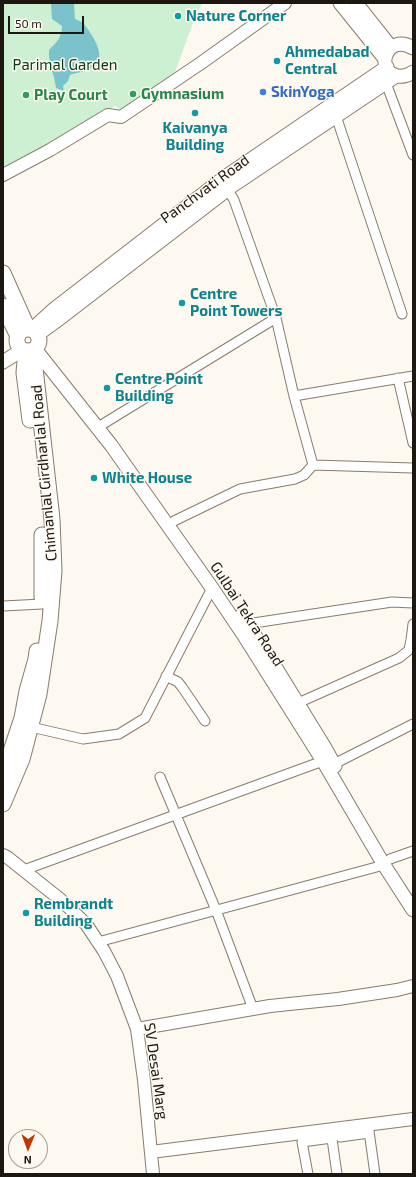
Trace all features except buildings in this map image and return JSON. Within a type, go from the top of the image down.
[{"type":"main road","points":[[340,3],[388,71],[406,76],[413,72]]},
{"type":"main road","points":[[356,3],[391,47]]},
{"type":"main road","points":[[388,71],[388,51],[391,47],[402,44],[413,48]]},
{"type":"main road","name":"Panchvati Road","points":[[28,342],[228,190],[336,116],[388,71]]},
{"type":"main road","name":"Panchvati Road","points":[[28,342],[59,305],[225,177],[388,71]]},
{"type":"main road","name":"Chimanlal Girdharlal Road","points":[[3,273],[28,342],[52,519],[54,571],[50,621],[40,694],[22,759],[3,804]]},
{"type":"main road","name":"Chimanlal Girdharlal Road","points":[[3,306],[28,342],[24,373],[42,519],[42,604],[36,659],[27,691],[22,718],[3,775]]},
{"type":"main road","points":[[3,352],[28,342]]},
{"type":"main road","points":[[3,362],[28,342]]},
{"type":"main road","name":"Gulbai Tekra Road","points":[[28,342],[73,387],[126,452],[263,647],[298,703],[328,763]]},
{"type":"main road","name":"Gulbai Tekra Road","points":[[28,342],[111,445],[212,588],[328,763],[387,862],[413,910]]},
{"type":"main road","name":"Gulbai Tekra Road","points":[[387,862],[413,896]]},
{"type":"street","points":[[3,175],[50,150],[108,116],[121,117],[201,63],[285,3]]},
{"type":"street","points":[[388,71],[413,156]]},
{"type":"street","points":[[336,116],[402,314]]},
{"type":"street","points":[[228,190],[234,200],[276,318],[294,396],[313,465]]},
{"type":"street","points":[[103,424],[276,318]]},
{"type":"street","points":[[294,396],[413,376]]},
{"type":"street","points":[[398,378],[413,444]]},
{"type":"street","points":[[174,521],[240,488],[295,478],[304,475],[313,465],[413,468]]},
{"type":"street","points":[[31,727],[83,739],[119,734],[145,718],[212,588]]},
{"type":"street","points":[[247,624],[392,602],[413,603]]},
{"type":"street","points":[[3,606],[42,604]]},
{"type":"street","points":[[298,703],[399,658],[409,650],[413,624]]},
{"type":"street","points":[[166,676],[178,682],[205,721]]},
{"type":"street","points":[[24,870],[175,815],[328,763],[413,724]]},
{"type":"street","points":[[160,777],[216,910],[253,1009]]},
{"type":"street","points":[[98,942],[387,862],[413,851]]},
{"type":"street","name":"SV Desai Marg","points":[[3,855],[61,900],[86,924],[104,951],[117,976],[137,1029],[144,1080],[153,1174]]},
{"type":"street","points":[[137,1029],[270,1006],[338,999],[397,990],[413,986]]},
{"type":"street","points":[[151,1152],[334,1135],[413,1119]]},
{"type":"street","points":[[369,1129],[375,1174]]},
{"type":"street","points":[[334,1135],[337,1174]]},
{"type":"street","points":[[301,1137],[308,1174]]},
{"type":"green space","name":"Parimal Garden","points":[[3,3],[202,3],[175,72],[162,85],[121,110],[115,106],[101,116],[3,172]]},
{"type":"water","points":[[51,3],[74,3],[75,19],[82,22],[88,29],[97,44],[99,54],[99,59],[93,67],[70,75],[68,81],[63,86],[64,91],[56,88],[49,57],[49,50],[58,39],[62,26],[52,19]]},
{"type":"place","name":"Nature Corner","points":[[178,16]]},
{"type":"place","name":"Ahmedabad Central","points":[[277,61]]},
{"type":"place","name":"SkinYoga","points":[[263,92]]},
{"type":"place","name":"Gymnasium","points":[[133,94]]},
{"type":"place","name":"Play Court","points":[[26,95]]},
{"type":"place","name":"Kaivanya Building","points":[[195,113]]},
{"type":"place","name":"Centre Point Towers","points":[[182,303]]},
{"type":"place","name":"Centre Point Building","points":[[107,388]]},
{"type":"place","name":"White House","points":[[94,478]]},
{"type":"place","name":"Rembrandt Building","points":[[26,913]]}]
